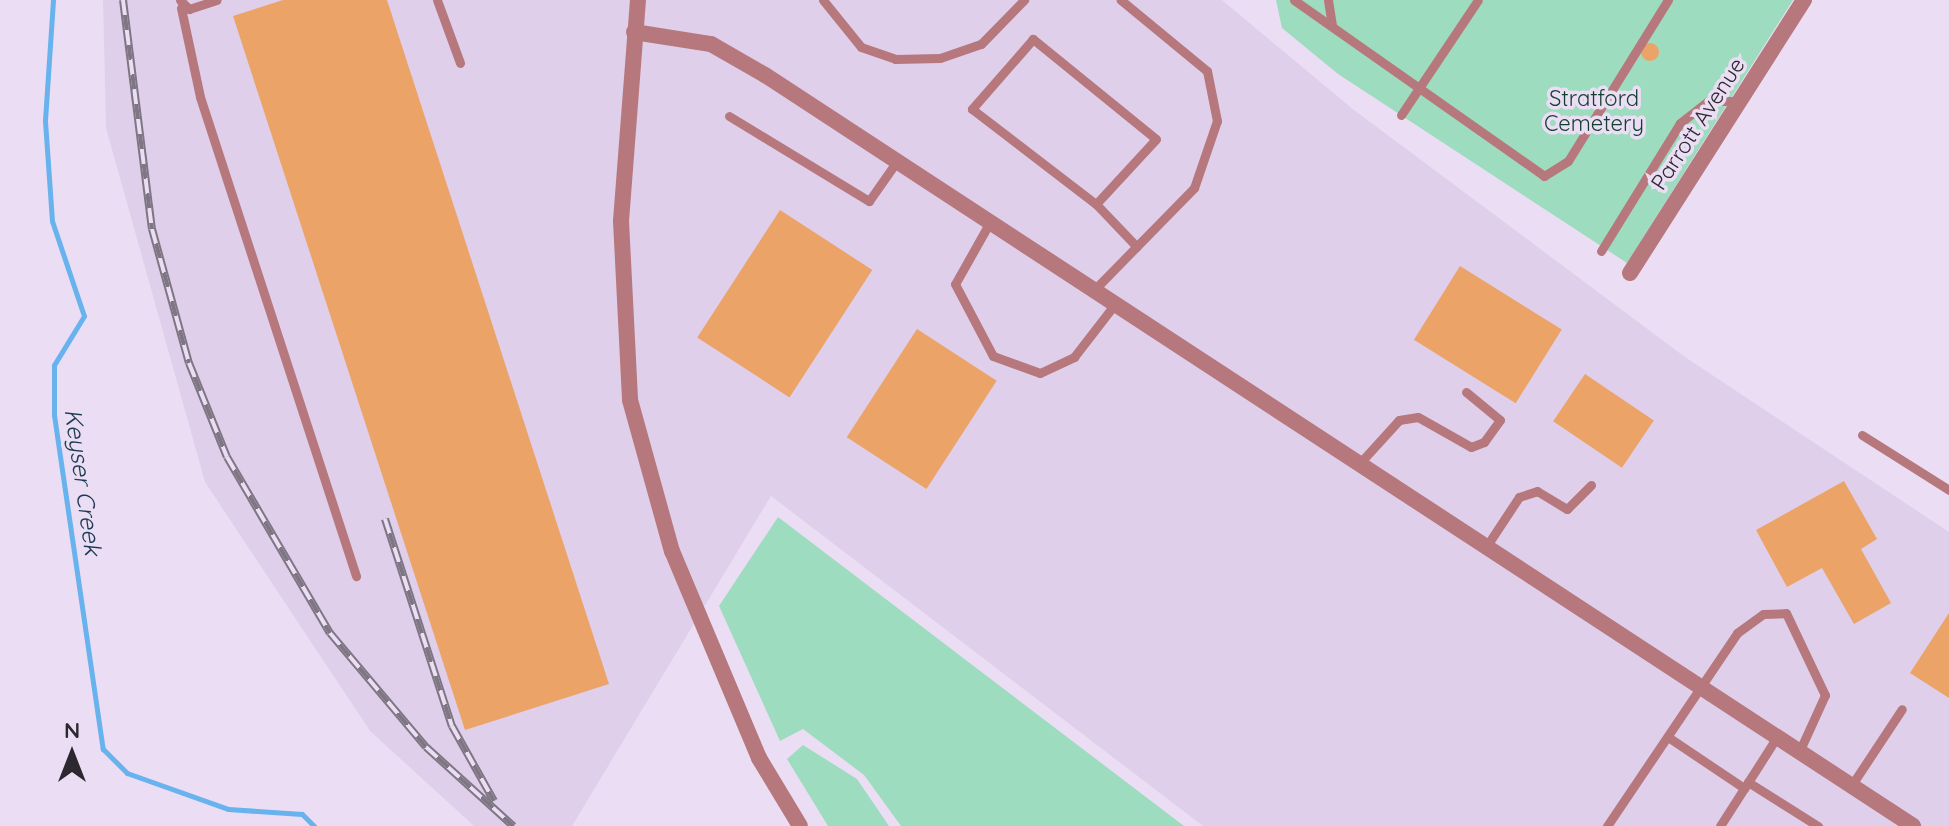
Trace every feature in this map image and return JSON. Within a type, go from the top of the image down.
[{"type":"street","points":[[638,0],[621,221],[630,400],[672,551],[759,758],[800,826]]},
{"type":"street","name":"Parrott Avenue","points":[[1630,273],[1804,0]]},
{"type":"street","points":[[634,32],[711,44],[897,161],[1913,826]]},
{"type":"lane","points":[[217,0],[181,4],[200,97],[356,576]]},
{"type":"lane","points":[[437,0],[460,63]]},
{"type":"lane","points":[[823,0],[861,47],[895,59],[940,58],[981,44],[1024,0]]},
{"type":"lane","points":[[1094,290],[1194,188],[1217,121],[1207,71],[1121,0]]},
{"type":"lane","points":[[1294,0],[1528,169],[1544,176],[1562,170],[1668,0]]},
{"type":"lane","points":[[1328,0],[1334,28]]},
{"type":"lane","points":[[1401,115],[1478,0]]},
{"type":"lane","points":[[1096,204],[1156,139],[1033,39],[972,109],[1096,204],[1137,247]]},
{"type":"lane","points":[[1601,251],[1680,123],[1708,101],[1738,101]]},
{"type":"lane","points":[[729,116],[869,201],[897,161]]},
{"type":"lane","points":[[990,222],[955,284],[993,356],[1040,373],[1074,357],[1115,304]]},
{"type":"lane","points":[[1359,464],[1399,420],[1418,417],[1471,447],[1484,442],[1500,420],[1466,392]]},
{"type":"lane","points":[[1862,435],[1949,490]]},
{"type":"lane","points":[[1486,547],[1519,497],[1537,491],[1567,509],[1591,485]]},
{"type":"lane","points":[[1607,826],[1737,633],[1763,614],[1786,613],[1825,695],[1799,752]]},
{"type":"lane","points":[[1851,786],[1902,709]]},
{"type":"lane","points":[[1668,737],[1818,826]]},
{"type":"lane","points":[[1720,826],[1777,737]]},
{"type":"shaded area","points":[[103,0],[1222,0],[1354,110],[1685,357],[1949,532],[1949,826],[1203,826],[771,496],[572,826],[474,826],[370,731],[205,482],[106,128]]},
{"type":"green space","name":"Stratford Cemetery","points":[[1276,0],[1793,0],[1627,263],[1338,74],[1282,28]]},
{"type":"green space","points":[[778,517],[1184,826],[901,826],[864,775],[803,729],[780,741],[719,606]]},
{"type":"green space","points":[[803,745],[857,779],[889,826],[828,826],[787,759]]},
{"type":"building","points":[[283,0],[387,0],[609,684],[465,730],[233,16]]},
{"type":"building","points":[[1650,43],[1659,52],[1650,61],[1641,52]]},
{"type":"building","points":[[780,210],[872,270],[789,397],[697,337]]},
{"type":"building","points":[[1460,266],[1562,330],[1516,403],[1414,340]]},
{"type":"building","points":[[917,329],[997,381],[926,489],[847,437]]},
{"type":"building","points":[[1585,374],[1654,420],[1622,468],[1553,421]]},
{"type":"building","points":[[1844,481],[1877,539],[1861,549],[1891,603],[1854,624],[1822,568],[1787,587],[1756,530]]},
{"type":"building","points":[[1949,613],[1949,698],[1910,673]]},
{"type":"waterway","name":"Keyser Creek","points":[[53,0],[45,121],[52,221],[84,316],[54,365],[54,415],[103,749],[127,773],[228,809],[302,814],[314,826]]},
{"type":"railway","points":[[123,0],[152,229],[189,363],[227,457],[330,633],[426,747],[513,826]]},
{"type":"railway","points":[[385,519],[452,726],[494,801]]}]
